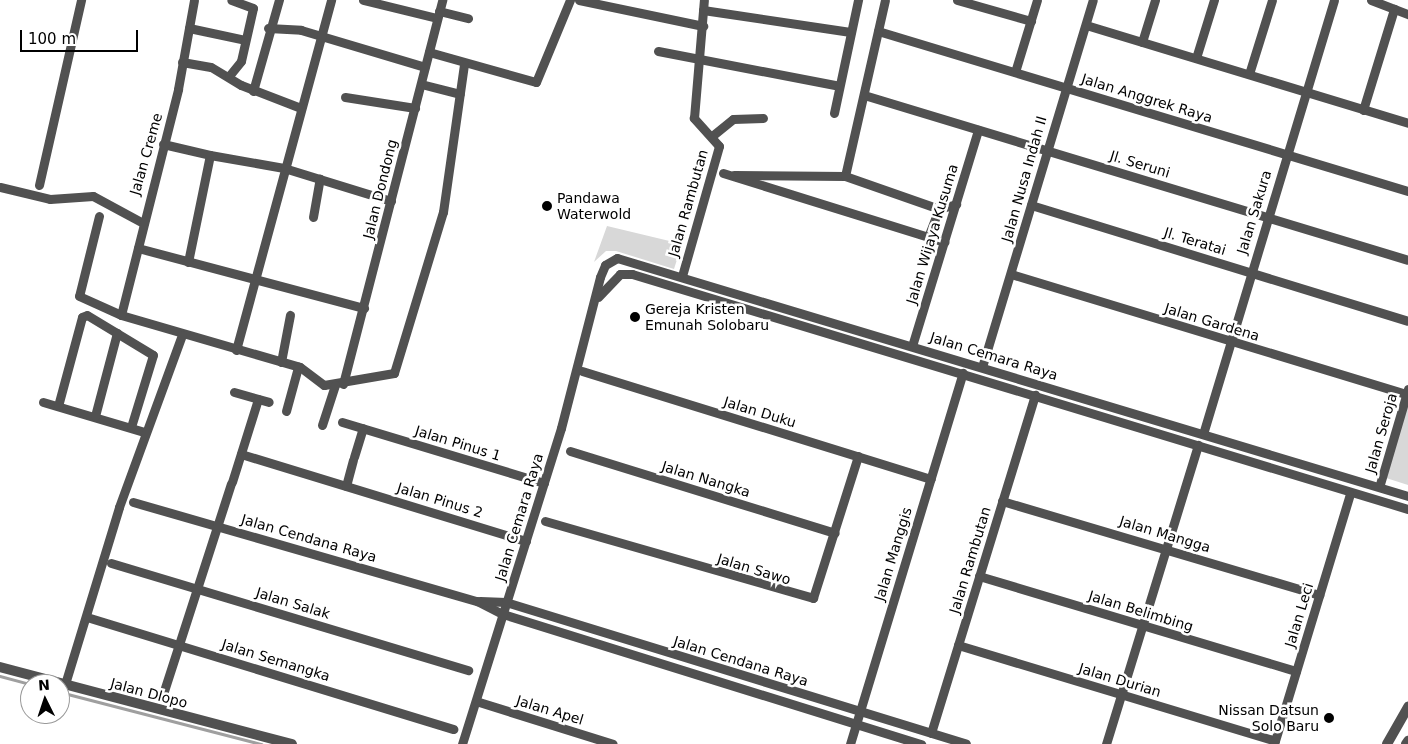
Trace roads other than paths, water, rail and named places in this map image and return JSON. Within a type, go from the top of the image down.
[{"type":"street","points":[[39,184],[82,0]]},
{"type":"street","name":"Jalan Creme","points":[[121,316],[138,248],[141,222],[163,144],[182,62],[194,0]]},
{"type":"street","points":[[229,76],[241,61],[253,8],[245,2],[231,0]]},
{"type":"street","points":[[253,91],[268,28],[279,0]]},
{"type":"street","points":[[236,350],[331,0]]},
{"type":"street","points":[[363,0],[468,18]]},
{"type":"street","name":"Jalan Dondong","points":[[322,425],[339,384],[364,308],[442,0]]},
{"type":"street","points":[[429,52],[464,64],[536,82],[570,0]]},
{"type":"street","points":[[579,0],[703,26]]},
{"type":"street","name":"Jalan Rambutan","points":[[682,276],[719,146],[694,118],[704,0]]},
{"type":"street","points":[[834,114],[858,0]]},
{"type":"street","points":[[845,176],[885,0]]},
{"type":"street","points":[[957,0],[1031,22]]},
{"type":"street","points":[[1016,72],[1037,0]]},
{"type":"street","name":"Jalan Nusa Indah II","points":[[982,367],[1093,0]]},
{"type":"street","points":[[1142,42],[1155,0]]},
{"type":"street","points":[[1196,58],[1214,0]]},
{"type":"street","points":[[1249,74],[1272,0]]},
{"type":"street","name":"Jalan Sakura","points":[[1203,434],[1229,341],[1334,0]]},
{"type":"street","points":[[1371,0],[1408,14]]},
{"type":"street","points":[[1363,110],[1394,9]]},
{"type":"street","points":[[704,10],[850,32]]},
{"type":"street","points":[[1086,25],[1249,74],[1306,94],[1408,123]]},
{"type":"street","points":[[188,28],[245,40]]},
{"type":"street","points":[[268,28],[301,30],[321,38],[425,68]]},
{"type":"street","name":"Jalan Anggrek Raya","points":[[878,31],[1408,191]]},
{"type":"street","points":[[658,51],[839,86]]},
{"type":"street","points":[[182,62],[211,67],[253,91],[302,108]]},
{"type":"street","points":[[99,216],[79,296],[121,316],[298,367],[320,384],[339,384],[394,373],[399,366],[430,243],[443,212],[464,64]]},
{"type":"street","points":[[421,84],[460,94]]},
{"type":"street","name":"Jl. Seruni","points":[[864,95],[1408,260]]},
{"type":"street","points":[[345,97],[415,108]]},
{"type":"street","points":[[712,136],[733,119],[763,118]]},
{"type":"street","name":"Jalan Wijaya Kusuma","points":[[912,346],[978,130]]},
{"type":"street","points":[[163,144],[210,155],[284,168],[391,201]]},
{"type":"street","points":[[188,262],[210,155]]},
{"type":"street","points":[[723,172],[944,242]]},
{"type":"street","points":[[734,175],[845,176],[939,209],[956,204]]},
{"type":"street","points":[[313,217],[320,179]]},
{"type":"street","points":[[0,187],[50,199],[93,196],[141,222]]},
{"type":"street","name":"Jl. Teratai","points":[[1031,205],[1408,321]]},
{"type":"street","points":[[928,237],[939,209]]},
{"type":"street","points":[[138,248],[364,308]]},
{"type":"street","name":"Jalan Cemara Raya","points":[[462,744],[544,483],[598,297],[602,270],[617,258],[672,272],[1408,496]]},
{"type":"street","points":[[668,284],[672,272]]},
{"type":"street","name":"Jalan Cemara Raya","points":[[598,297],[626,273],[851,338],[1408,509]]},
{"type":"street","name":"Jalan Gardena","points":[[1011,274],[1229,341],[1407,391]]},
{"type":"street","points":[[58,406],[82,315],[153,355],[132,427]]},
{"type":"street","points":[[281,362],[290,315]]},
{"type":"street","points":[[851,338],[855,328]]},
{"type":"street","points":[[95,416],[117,333]]},
{"type":"street","points":[[68,674],[144,432],[182,335]]},
{"type":"street","points":[[286,411],[298,367]]},
{"type":"street","name":"Jalan Duku","points":[[582,371],[931,478]]},
{"type":"street","name":"Jalan Manggis","points":[[850,744],[963,373]]},
{"type":"street","name":"Jalan Seroja","points":[[1380,484],[1407,391]]},
{"type":"street","points":[[234,392],[269,402]]},
{"type":"street","name":"Jalan Rambutan","points":[[931,734],[1035,395]]},
{"type":"street","points":[[1074,407],[1077,395]]},
{"type":"street","points":[[163,694],[258,400]]},
{"type":"street","points":[[43,402],[144,432]]},
{"type":"street","name":"Jalan Pinus 1","points":[[342,422],[544,483]]},
{"type":"street","points":[[346,486],[363,428]]},
{"type":"street","points":[[1106,744],[1198,445]]},
{"type":"street","name":"Jalan Nangka","points":[[570,451],[835,533]]},
{"type":"street","name":"Jalan Pinus 2","points":[[241,454],[526,541]]},
{"type":"street","name":"Jalan Sawo","points":[[545,521],[809,599],[816,595],[858,456]]},
{"type":"street","name":"Jalan Leci","points":[[1274,743],[1350,494]]},
{"type":"street","name":"Jalan Mangga","points":[[1002,501],[1319,595]]},
{"type":"street","name":"Jalan Cendana Raya","points":[[133,502],[477,601],[504,615],[921,744]]},
{"type":"street","name":"Jalan Salak","points":[[111,563],[468,670]]},
{"type":"street","name":"Jalan Belimbing","points":[[979,576],[1143,627],[1296,671]]},
{"type":"street","name":"Jalan Cendana Raya","points":[[477,601],[508,602],[681,658],[966,744]]},
{"type":"street","name":"Jalan Semangka","points":[[90,618],[454,729]]},
{"type":"street","name":"Jalan Durian","points":[[958,646],[1274,743]]},
{"type":"street","points":[[678,668],[681,658]]},
{"type":"street","name":"Jalan Dlopo","points":[[0,667],[27,674]]},
{"type":"street","name":"Jalan Dlopo","points":[[70,685],[292,744]]},
{"type":"street","name":"Jalan Apel","points":[[479,702],[613,744]]},
{"type":"street","points":[[1387,744],[1408,707]]},
{"type":"waterway","points":[[0,676],[20,681]]},
{"type":"waterway","points":[[70,695],[261,744]]},
{"type":"place","name":"Pandawa Waterwold","points":[[547,206]]},
{"type":"place","name":"Gereja Kristen Emunah Solobaru","points":[[635,317]]},
{"type":"place","name":"Nissan Datsun Solo Baru","points":[[1329,718]]}]
